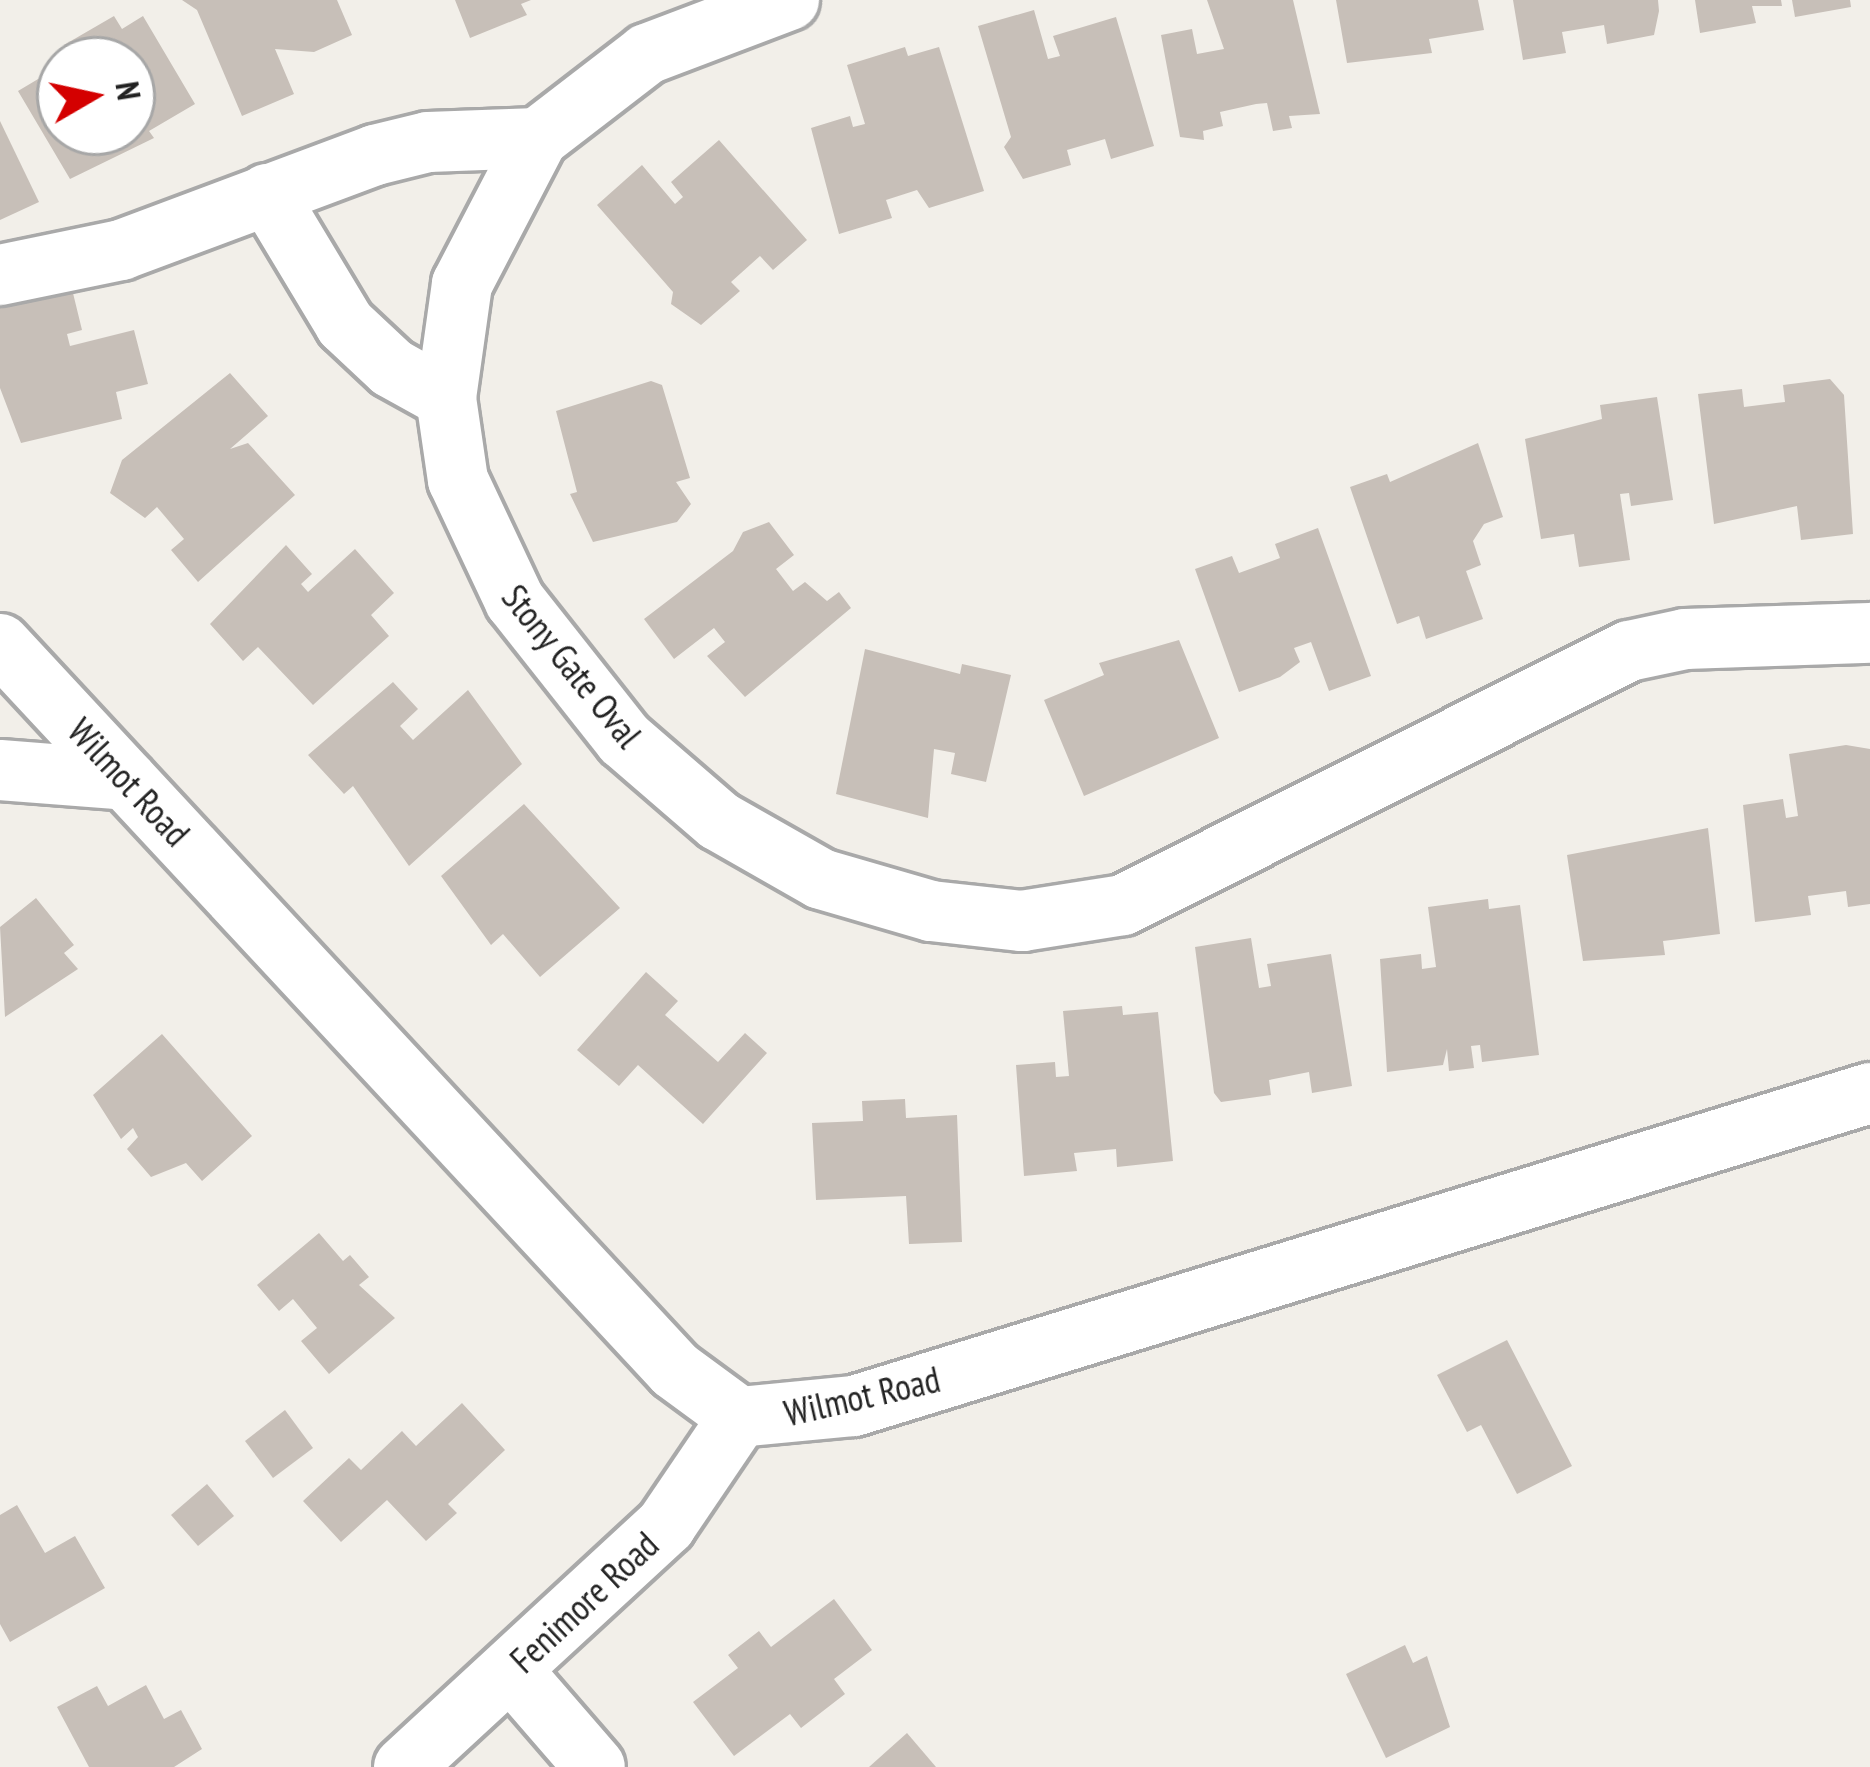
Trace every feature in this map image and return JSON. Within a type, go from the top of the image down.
[{"type":"street","name":"Stony Gate Oval","points":[[789,0],[647,54],[538,138],[462,284],[446,398],[458,480],[483,549],[624,739],[719,821],[821,879],[932,911],[1022,920],[1123,904],[1629,651],[1685,639],[1870,633]]},
{"type":"street","points":[[0,275],[66,268],[266,194],[428,142],[538,138]]},
{"type":"street","points":[[266,194],[345,324],[392,368],[446,398]]},
{"type":"street","name":"Wilmot Road","points":[[0,644],[675,1370],[740,1418],[854,1406],[1870,1093]]},
{"type":"street","points":[[0,770],[127,780]]},
{"type":"street","name":"Fenimore Road","points":[[404,1767],[666,1525],[740,1418]]},
{"type":"street","points":[[511,1670],[595,1767]]},
{"type":"building","points":[[182,0],[337,0],[352,35],[314,52],[275,49],[294,94],[242,116],[197,10]]},
{"type":"building","points":[[455,0],[531,0],[521,4],[527,15],[470,38]]},
{"type":"building","points":[[1207,0],[1293,0],[1320,114],[1289,116],[1292,128],[1273,131],[1267,103],[1256,104],[1220,112],[1223,126],[1203,131],[1204,140],[1180,137],[1161,35],[1192,29],[1197,54],[1224,49]]},
{"type":"building","points":[[1336,0],[1478,0],[1484,30],[1429,39],[1432,53],[1347,63]]},
{"type":"building","points":[[1513,0],[1658,0],[1659,11],[1654,35],[1607,44],[1604,25],[1562,32],[1566,53],[1523,60]]},
{"type":"building","points":[[1695,0],[1781,0],[1782,6],[1752,6],[1756,23],[1700,33]]},
{"type":"building","points":[[1792,0],[1850,0],[1851,7],[1795,17]]},
{"type":"building","points":[[1034,10],[1048,59],[1060,56],[1053,36],[1116,17],[1154,146],[1111,159],[1105,139],[1067,150],[1071,165],[1023,179],[1004,147],[1011,137],[978,26]]},
{"type":"building","points":[[114,16],[122,29],[143,16],[155,36],[80,36]]},
{"type":"building","points":[[156,38],[195,104],[156,127]]},
{"type":"building","points":[[905,47],[908,56],[939,47],[984,191],[929,208],[917,190],[886,200],[892,218],[839,234],[811,128],[850,116],[853,127],[865,124],[847,65]]},
{"type":"building","points":[[36,80],[36,121],[18,91]]},
{"type":"building","points":[[0,121],[39,202],[0,220]]},
{"type":"building","points":[[719,140],[807,240],[773,270],[760,256],[731,282],[740,291],[701,325],[671,304],[673,292],[597,205],[642,165],[675,204],[683,197],[671,182]]},
{"type":"building","points":[[56,156],[117,156],[70,179]]},
{"type":"building","points":[[72,289],[82,330],[67,334],[70,346],[134,330],[148,384],[116,392],[122,419],[21,443],[0,388],[0,307]]},
{"type":"building","points":[[230,373],[268,416],[230,449],[248,443],[295,495],[198,582],[171,550],[184,539],[157,507],[145,518],[110,493],[122,460]]},
{"type":"building","points":[[1830,379],[1844,395],[1853,534],[1801,540],[1797,506],[1714,524],[1698,394],[1742,389],[1744,407],[1785,402],[1783,385]]},
{"type":"building","points":[[651,381],[662,385],[690,478],[676,482],[691,504],[677,522],[593,542],[570,494],[577,492],[556,411]]},
{"type":"building","points":[[1657,397],[1673,500],[1631,506],[1629,493],[1620,494],[1630,560],[1579,567],[1574,534],[1541,539],[1525,439],[1602,419],[1600,405]]},
{"type":"building","points":[[1478,443],[1503,517],[1484,524],[1473,541],[1481,565],[1466,571],[1483,619],[1426,639],[1419,616],[1397,624],[1350,487],[1387,474],[1390,482]]},
{"type":"building","points":[[769,522],[794,555],[776,569],[793,591],[805,582],[827,601],[839,592],[851,608],[745,697],[707,656],[725,642],[714,628],[674,659],[644,619],[733,551],[743,532]]},
{"type":"building","points":[[1318,528],[1371,676],[1329,691],[1311,642],[1294,648],[1300,662],[1280,677],[1239,692],[1195,569],[1232,556],[1239,573],[1280,558],[1275,544]]},
{"type":"building","points":[[286,545],[312,574],[301,584],[308,592],[355,549],[394,593],[371,615],[389,636],[313,705],[258,647],[243,661],[210,624]]},
{"type":"building","points":[[1179,640],[1219,738],[1084,796],[1044,700],[1104,675],[1099,663]]},
{"type":"building","points":[[865,649],[960,674],[962,664],[1011,675],[986,782],[951,774],[955,753],[934,749],[928,818],[836,794]]},
{"type":"building","points":[[393,682],[418,709],[400,726],[413,740],[468,690],[522,764],[409,866],[353,786],[344,794],[308,755]]},
{"type":"building","points":[[1846,745],[1870,749],[1870,904],[1848,907],[1846,891],[1808,896],[1811,915],[1755,922],[1743,805],[1783,799],[1786,818],[1798,816],[1789,754]]},
{"type":"building","points":[[524,804],[620,908],[540,977],[503,934],[491,945],[441,876]]},
{"type":"building","points":[[1708,828],[1720,934],[1663,941],[1665,955],[1583,961],[1567,855]]},
{"type":"building","points":[[36,898],[74,945],[64,953],[78,969],[5,1017],[0,927]]},
{"type":"building","points":[[1488,899],[1489,909],[1520,905],[1539,1055],[1482,1062],[1480,1045],[1471,1046],[1474,1068],[1449,1071],[1447,1049],[1443,1065],[1387,1072],[1380,959],[1421,954],[1422,969],[1436,967],[1428,907]]},
{"type":"building","points":[[1251,938],[1259,988],[1271,986],[1267,964],[1331,954],[1352,1086],[1312,1093],[1309,1072],[1269,1080],[1271,1095],[1221,1102],[1214,1093],[1195,947]]},
{"type":"building","points":[[646,972],[678,1001],[665,1015],[718,1062],[745,1033],[767,1053],[703,1124],[638,1065],[619,1086],[577,1050]]},
{"type":"building","points":[[1122,1006],[1123,1015],[1158,1012],[1173,1161],[1117,1167],[1116,1149],[1074,1153],[1077,1171],[1024,1176],[1016,1065],[1055,1062],[1056,1077],[1069,1076],[1063,1011]]},
{"type":"building","points":[[162,1034],[252,1136],[202,1181],[186,1163],[151,1177],[127,1149],[138,1137],[133,1128],[121,1139],[93,1095]]},
{"type":"building","points":[[905,1099],[906,1118],[957,1115],[962,1242],[909,1244],[906,1196],[816,1200],[812,1123],[863,1121],[862,1101]]},
{"type":"building","points":[[319,1233],[343,1261],[350,1255],[369,1277],[359,1285],[395,1318],[329,1374],[301,1341],[317,1328],[293,1299],[279,1311],[257,1285]]},
{"type":"building","points":[[1507,1340],[1572,1466],[1517,1494],[1481,1425],[1467,1432],[1437,1375]]},
{"type":"building","points":[[462,1403],[505,1450],[448,1504],[457,1513],[426,1541],[387,1500],[341,1542],[303,1501],[349,1458],[361,1470],[402,1431],[416,1446]]},
{"type":"building","points":[[285,1410],[313,1448],[273,1478],[245,1441]]},
{"type":"building","points":[[207,1484],[234,1516],[198,1546],[171,1515]]},
{"type":"building","points":[[17,1505],[45,1553],[75,1536],[105,1588],[10,1642],[0,1624],[0,1515]]},
{"type":"building","points":[[834,1599],[872,1650],[834,1679],[845,1694],[801,1728],[790,1714],[734,1756],[693,1702],[738,1668],[728,1655],[759,1631],[771,1647]]},
{"type":"building","points":[[1405,1645],[1413,1663],[1427,1656],[1450,1727],[1386,1758],[1346,1674]]},
{"type":"building","points":[[146,1685],[164,1719],[181,1710],[202,1749],[174,1767],[89,1767],[57,1707],[97,1686],[108,1706]]},
{"type":"building","points":[[907,1733],[936,1767],[869,1767]]}]
